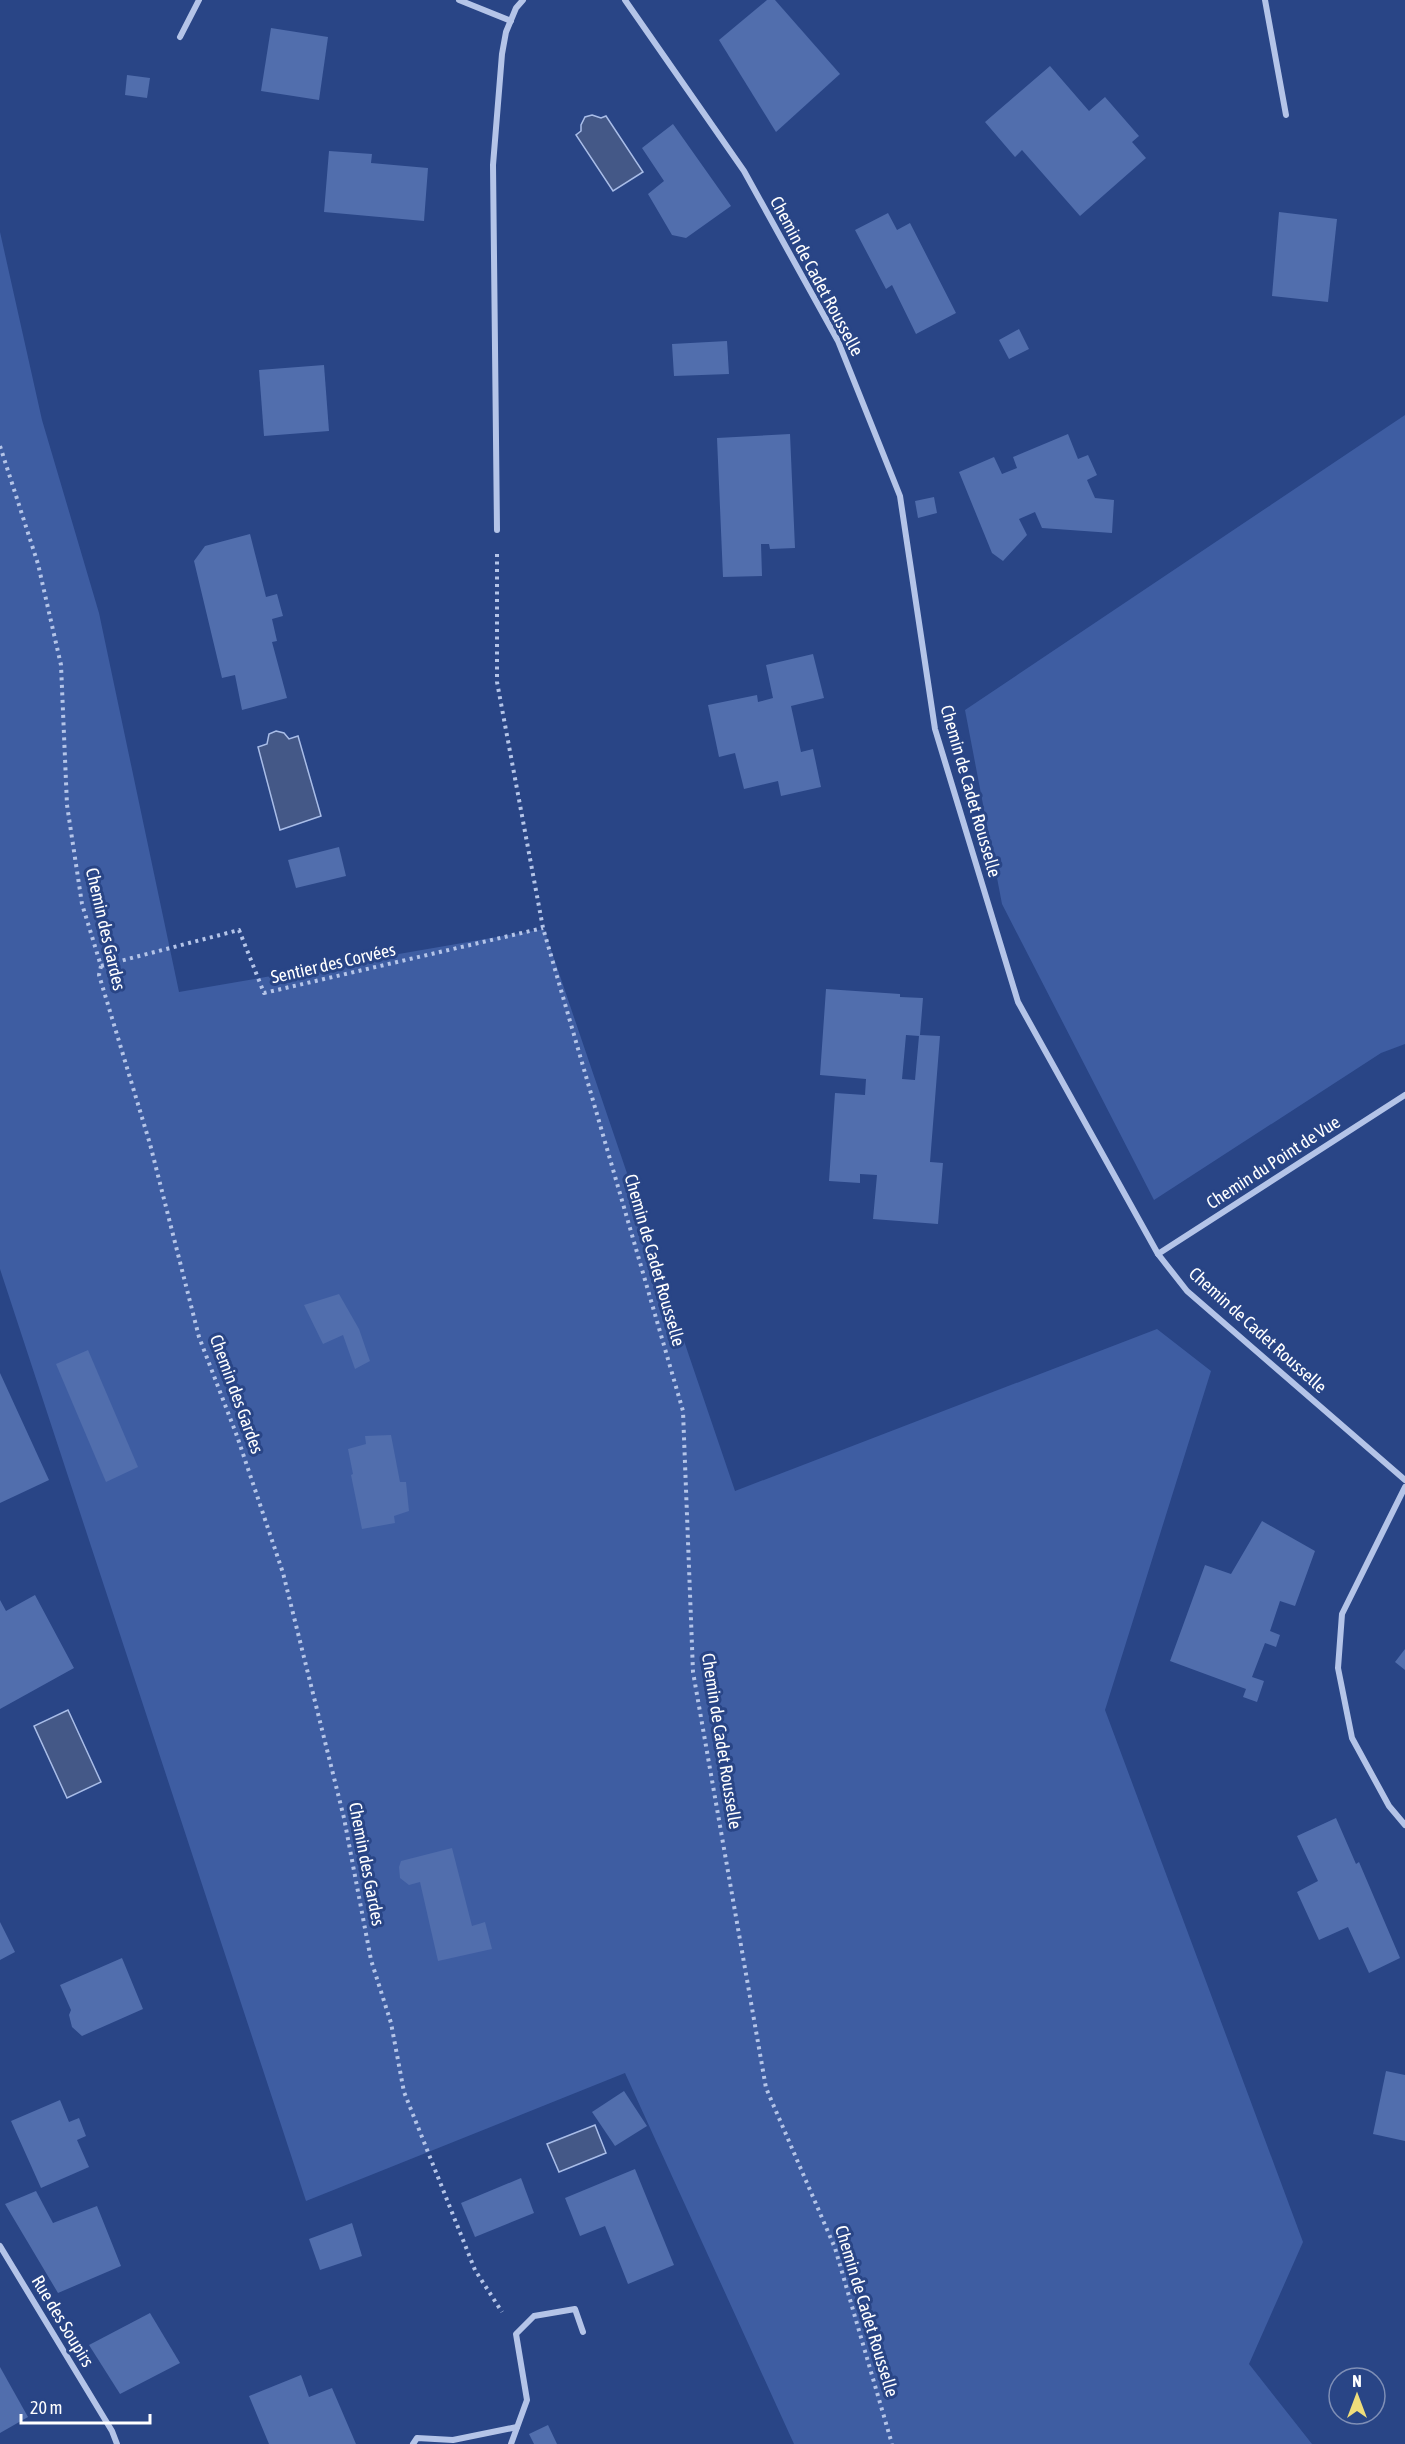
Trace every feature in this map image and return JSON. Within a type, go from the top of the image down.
[{"type":"street","points":[[180,36],[199,0]]},
{"type":"street","points":[[459,0],[511,21]]},
{"type":"street","points":[[497,530],[493,165],[502,54],[506,32],[516,8],[523,0]]},
{"type":"street","name":"Chemin de Cadet Rousselle","points":[[625,0],[744,171],[838,341],[900,496],[934,729],[1018,1002],[1158,1254],[1187,1291],[1405,1480]]},
{"type":"street","points":[[1265,0],[1286,115]]},
{"type":"street","name":"Chemin du Point de Vue","points":[[1158,1254],[1405,1095]]},
{"type":"street","points":[[1405,1487],[1342,1614],[1338,1668],[1352,1738],[1389,1806],[1405,1825]]},
{"type":"street","name":"Rue des Soupirs","points":[[0,2246],[112,2431],[117,2444]]},
{"type":"street","points":[[511,2444],[527,2400],[516,2334],[534,2316],[575,2309],[583,2332]]},
{"type":"street","points":[[413,2444],[417,2438],[453,2440],[518,2427]]},
{"type":"path","name":"Chemin des Gardes","points":[[0,446],[38,564],[61,665],[67,805],[82,904],[101,966],[99,975],[150,1144],[199,1337],[237,1436],[283,1573],[344,1818],[371,1960],[391,2023],[404,2092],[474,2270],[516,2334]]},
{"type":"path","name":"Chemin de Cadet Rousselle","points":[[497,530],[497,682],[543,928],[683,1411],[693,1672],[766,2088],[835,2248],[892,2444]]},
{"type":"path","name":"Sentier des Corvées","points":[[101,966],[239,930],[264,993],[543,928]]},
{"type":"shaded area","points":[[592,115],[601,118],[606,116],[643,172],[613,191],[576,135],[581,131],[585,117]]},
{"type":"shaded area","points":[[0,232],[42,420],[99,613],[179,992],[544,929],[735,1491],[1157,1329],[1211,1371],[1105,1710],[1303,2242],[1249,2364],[1312,2444],[794,2444],[625,2073],[306,2201],[0,1269]]},
{"type":"shaded area","points":[[1405,415],[1405,1044],[1381,1053],[1154,1200],[1002,904],[965,710]]},
{"type":"shaded area","points":[[276,731],[284,733],[289,739],[298,736],[321,816],[280,830],[258,747],[267,744],[269,734]]},
{"type":"shaded area","points":[[68,1710],[101,1782],[67,1798],[34,1726]]},
{"type":"shaded area","points":[[595,2125],[606,2153],[559,2172],[547,2144]]},
{"type":"building","points":[[767,0],[775,0],[840,74],[776,132],[719,40]]},
{"type":"building","points":[[271,28],[328,37],[319,100],[261,91]]},
{"type":"building","points":[[1050,66],[1089,111],[1105,97],[1139,136],[1132,142],[1146,158],[1080,216],[1022,150],[1015,157],[985,122]]},
{"type":"building","points":[[127,75],[150,78],[147,98],[125,95]]},
{"type":"building","points":[[673,124],[731,206],[686,238],[672,235],[648,194],[664,181],[642,148]]},
{"type":"building","points":[[329,151],[372,154],[371,163],[428,168],[424,221],[324,212]]},
{"type":"building","points":[[1279,212],[1337,219],[1328,302],[1272,296]]},
{"type":"building","points":[[888,213],[897,230],[910,223],[956,313],[916,334],[892,285],[886,289],[855,230]]},
{"type":"building","points":[[1019,329],[1029,349],[1009,359],[999,340]]},
{"type":"building","points":[[727,341],[729,374],[674,376],[672,344]]},
{"type":"building","points":[[324,365],[329,431],[264,436],[259,370]]},
{"type":"building","points":[[790,434],[795,548],[770,549],[769,544],[761,544],[762,576],[723,577],[717,438]]},
{"type":"building","points":[[1068,434],[1078,459],[1088,455],[1097,475],[1087,480],[1095,498],[1114,500],[1112,533],[1042,528],[1035,512],[1019,519],[1027,535],[1003,561],[992,553],[959,472],[994,457],[1002,474],[1017,468],[1013,457]]},
{"type":"building","points":[[934,497],[937,513],[918,518],[915,501]]},
{"type":"building","points":[[250,534],[266,597],[277,594],[283,616],[272,619],[277,641],[272,642],[287,698],[242,710],[235,675],[222,678],[194,561],[205,546]]},
{"type":"building","points":[[813,654],[824,698],[791,706],[801,752],[813,749],[821,787],[781,796],[778,781],[744,789],[735,753],[719,757],[708,705],[757,695],[758,702],[773,698],[766,665]]},
{"type":"building","points":[[339,847],[346,876],[296,888],[288,860]]},
{"type":"building","points":[[826,989],[900,994],[900,997],[923,998],[920,1035],[940,1036],[930,1162],[943,1163],[938,1224],[873,1219],[877,1175],[860,1174],[860,1183],[829,1181],[835,1093],[865,1095],[866,1079],[820,1075]],"holes":[[[906,1035],[919,1036],[915,1080],[902,1079]]]},
{"type":"building","points":[[339,1294],[359,1329],[370,1361],[355,1369],[343,1335],[323,1344],[304,1305]]},
{"type":"building","points":[[88,1350],[138,1467],[106,1482],[56,1364]]},
{"type":"building","points":[[0,1373],[49,1480],[0,1503]]},
{"type":"building","points":[[391,1435],[400,1482],[406,1482],[409,1511],[394,1516],[395,1523],[362,1529],[348,1449],[366,1444],[365,1436]]},
{"type":"building","points":[[1262,1521],[1315,1551],[1295,1606],[1280,1601],[1270,1631],[1280,1635],[1276,1647],[1265,1643],[1252,1677],[1264,1681],[1257,1702],[1243,1697],[1246,1689],[1170,1661],[1205,1565],[1231,1574]]},
{"type":"building","points":[[35,1595],[74,1668],[0,1709],[0,1600],[6,1611]]},
{"type":"building","points":[[1405,1649],[1405,1670],[1395,1662]]},
{"type":"building","points":[[1336,1818],[1356,1864],[1359,1862],[1400,1958],[1369,1973],[1348,1927],[1319,1940],[1297,1892],[1318,1881],[1297,1836]]},
{"type":"building","points":[[452,1848],[472,1926],[485,1922],[492,1949],[438,1961],[420,1882],[409,1885],[400,1878],[399,1867],[401,1861]]},
{"type":"building","points":[[0,1922],[15,1952],[0,1960]]},
{"type":"building","points":[[122,1958],[143,2009],[82,2036],[72,2027],[69,2015],[71,2010],[60,1985]]},
{"type":"building","points":[[1386,2071],[1405,2075],[1405,2141],[1373,2134]]},
{"type":"building","points":[[624,2091],[647,2126],[615,2146],[592,2112]]},
{"type":"building","points":[[60,2100],[69,2122],[79,2118],[86,2136],[77,2140],[89,2167],[41,2188],[11,2121]]},
{"type":"building","points":[[635,2169],[674,2265],[628,2284],[605,2226],[580,2236],[565,2198]]},
{"type":"building","points":[[521,2178],[534,2213],[475,2237],[461,2203]]},
{"type":"building","points":[[36,2191],[53,2223],[97,2206],[121,2266],[58,2293],[5,2204]]},
{"type":"building","points":[[352,2223],[362,2256],[320,2270],[309,2239]]},
{"type":"building","points":[[150,2313],[180,2363],[120,2394],[89,2345]]},
{"type":"building","points":[[0,2367],[28,2417],[0,2433]]},
{"type":"building","points":[[301,2375],[309,2397],[332,2388],[356,2444],[269,2444],[249,2396]]},
{"type":"building","points":[[548,2425],[557,2444],[534,2444],[529,2434]]}]
